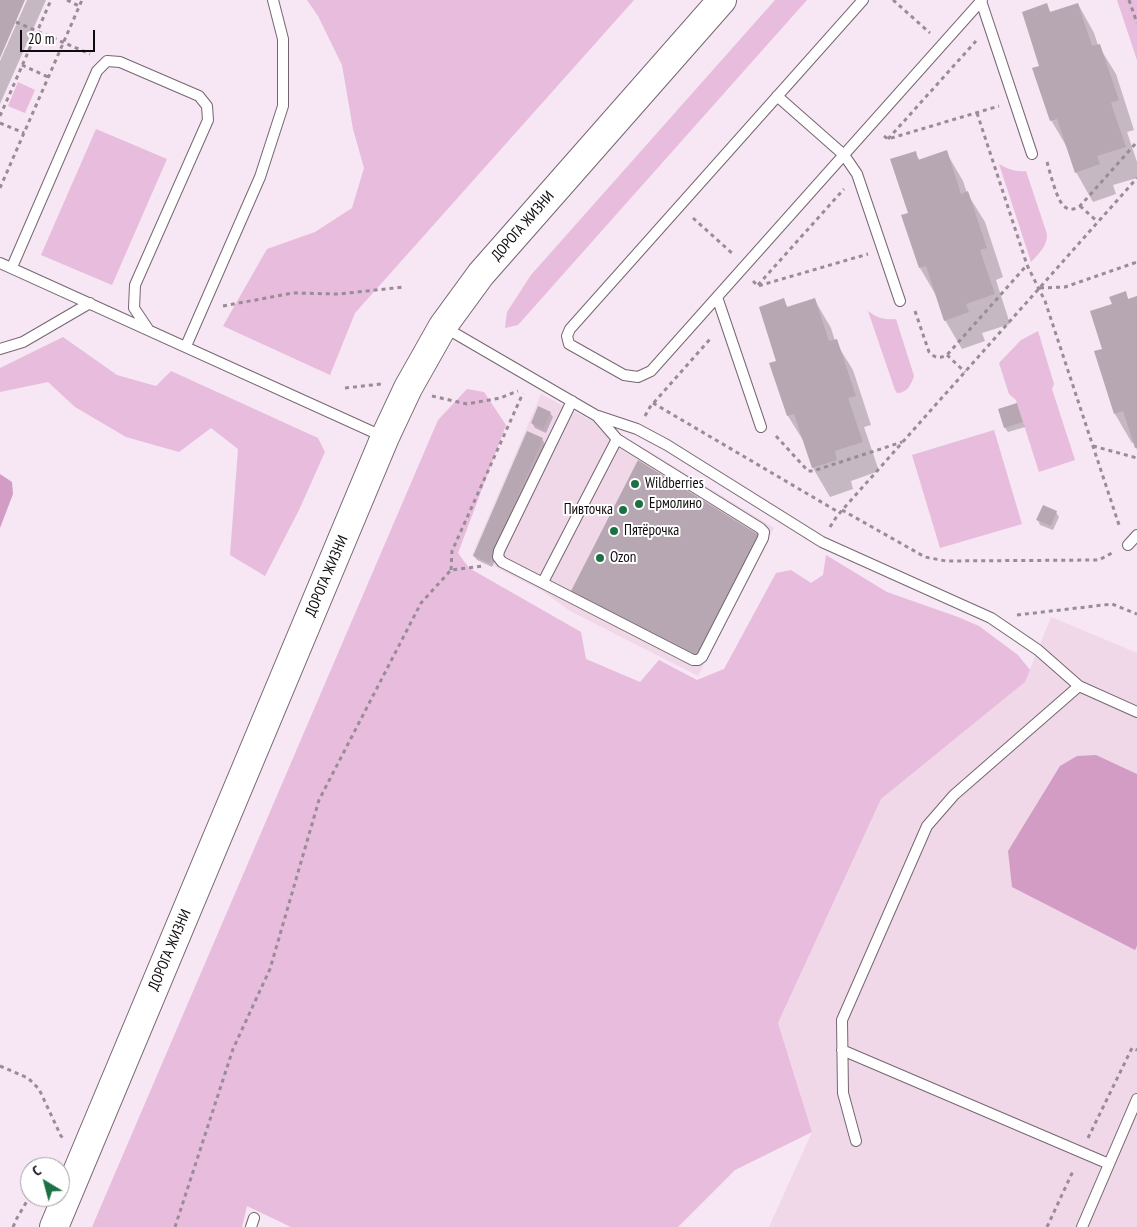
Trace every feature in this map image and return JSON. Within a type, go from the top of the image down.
[{"type":"main road","name":"ДОРОГА ЖИЗНИ","points":[[54,1227],[385,437],[408,388],[443,326],[481,274],[722,0]]},
{"type":"lane","points":[[186,346],[260,178],[283,106],[283,39],[273,0]]},
{"type":"lane","points":[[862,0],[570,329],[567,336],[569,344],[624,375],[638,377],[652,371],[981,1]]},
{"type":"lane","points":[[981,1],[1032,154]]},
{"type":"lane","points":[[12,267],[97,71],[106,61],[120,62],[200,96],[207,106],[208,120],[136,285],[134,308],[148,329]]},
{"type":"lane","points":[[777,96],[844,155],[857,174],[900,301]]},
{"type":"lane","points":[[0,263],[385,437]]},
{"type":"lane","points":[[717,297],[761,427]]},
{"type":"lane","points":[[0,349],[23,342],[90,303]]},
{"type":"lane","points":[[443,326],[597,416],[637,429],[667,445],[822,542],[991,618],[1038,650],[1079,686],[1137,712]]},
{"type":"lane","points":[[572,401],[499,551],[498,557],[502,562],[544,582],[568,597],[692,660],[698,660],[707,649],[763,538],[764,532],[617,439],[597,416]]},
{"type":"lane","points":[[544,582],[617,439]]},
{"type":"lane","points":[[1128,545],[1137,535]]},
{"type":"lane","points":[[856,1141],[843,1093],[842,1020],[927,826],[954,795],[1079,686]]},
{"type":"lane","points":[[842,1050],[1109,1164]]},
{"type":"lane","points":[[1082,1227],[1137,1099]]},
{"type":"path","points":[[0,116],[51,0]]},
{"type":"path","points":[[67,0],[80,6]]},
{"type":"path","points":[[0,188],[82,0]]},
{"type":"path","points":[[893,0],[914,18]]},
{"type":"path","points":[[1129,0],[1137,23]]},
{"type":"path","points":[[16,22],[85,52]]},
{"type":"path","points":[[888,140],[989,26]]},
{"type":"path","points":[[22,66],[48,77]]},
{"type":"path","points":[[888,140],[1014,102]]},
{"type":"path","points":[[726,322],[652,405],[839,513],[925,557],[946,561],[1099,560],[1128,545],[1120,528],[1045,301],[1027,265],[977,113]]},
{"type":"path","points":[[0,123],[24,133]]},
{"type":"path","points":[[871,124],[888,140]]},
{"type":"path","points":[[1046,159],[1060,202],[1065,208],[1073,210],[1080,206],[1137,142]]},
{"type":"path","points":[[758,286],[857,174]]},
{"type":"path","points":[[839,513],[1137,178]]},
{"type":"path","points":[[1080,206],[1098,222]]},
{"type":"path","points":[[702,227],[717,240]]},
{"type":"path","points":[[758,286],[882,250]]},
{"type":"path","points":[[1039,288],[1065,286],[1137,262]]},
{"type":"path","points":[[914,306],[929,352],[934,357],[946,356],[1027,265]]},
{"type":"path","points":[[741,271],[758,286]]},
{"type":"path","points":[[203,309],[293,293],[339,294],[404,288]]},
{"type":"path","points":[[946,356],[965,372]]},
{"type":"path","points":[[345,388],[388,383]]},
{"type":"path","points":[[175,1227],[233,1048],[270,968],[319,800],[421,603],[451,570],[452,551],[525,388],[500,398],[467,404],[429,396]]},
{"type":"path","points":[[774,430],[777,437],[808,471],[813,472],[903,442]]},
{"type":"path","points":[[1093,446],[1137,458]]},
{"type":"path","points":[[451,570],[492,564],[498,557]]},
{"type":"path","points":[[991,618],[1112,604],[1137,614]]},
{"type":"path","points":[[0,1066],[28,1078],[39,1089],[61,1136],[69,1143]]},
{"type":"path","points":[[13,1227],[24,1207]]},
{"type":"shaded area","points":[[307,0],[634,0],[355,313],[330,375],[223,326],[267,249],[315,232],[352,208],[364,168],[353,129],[342,65],[318,16]]},
{"type":"shaded area","points":[[775,0],[807,0],[518,325],[505,328],[507,312],[531,275]]},
{"type":"shaded area","points":[[1117,0],[1137,0],[1137,60]]},
{"type":"shaded area","points":[[18,82],[35,90],[25,113],[8,106]]},
{"type":"shaded area","points":[[96,129],[167,159],[112,285],[41,255]]},
{"type":"shaded area","points":[[999,164],[1012,170],[1026,171],[1047,234],[1047,239],[1040,253],[1031,262]]},
{"type":"shaded area","points":[[868,311],[881,318],[896,319],[914,376],[910,385],[903,392],[897,393],[895,390]]},
{"type":"shaded area","points":[[1038,331],[1054,384],[1052,389],[1075,460],[1039,472],[1016,400],[1009,394],[999,363],[1021,340]]},
{"type":"shaded area","points":[[63,337],[117,375],[156,386],[171,371],[318,438],[325,452],[299,510],[265,576],[230,555],[238,449],[211,428],[179,452],[126,437],[75,407],[48,382],[0,392],[0,368]]},
{"type":"shaded area","points":[[467,389],[484,392],[506,425],[458,553],[469,568],[581,632],[586,659],[640,682],[659,660],[697,680],[724,669],[776,573],[791,570],[811,583],[823,575],[826,555],[887,592],[979,626],[1018,655],[1030,670],[1025,682],[881,799],[778,1023],[812,1132],[735,1170],[678,1227],[291,1227],[247,1206],[242,1227],[92,1227],[438,420]]},
{"type":"shaded area","points":[[541,394],[644,448],[774,528],[698,676],[570,611],[544,592],[472,555]]},
{"type":"shaded area","points":[[994,430],[1022,524],[940,548],[912,455]]},
{"type":"shaded area","points":[[0,474],[12,482],[13,494],[0,528]]},
{"type":"shaded area","points":[[1051,617],[1137,653],[1137,1227],[769,1227],[812,1132],[778,1023],[881,799],[1025,682]]},
{"type":"shaded area","points":[[1096,755],[1137,774],[1137,946],[1135,950],[1012,887],[1008,851],[1060,766],[1077,756]]},
{"type":"building","points":[[0,0],[25,0],[0,58]]},
{"type":"building","points":[[1047,3],[1050,12],[1078,3],[1092,46],[1100,44],[1119,100],[1111,103],[1126,147],[1097,156],[1100,164],[1075,173],[1057,119],[1050,121],[1032,68],[1039,66],[1022,12]]},
{"type":"building","points":[[947,150],[961,194],[968,191],[987,248],[980,250],[995,294],[966,304],[969,312],[944,321],[926,266],[919,268],[901,215],[908,213],[890,159],[916,151],[918,160]]},
{"type":"building","points":[[1126,291],[1128,299],[1137,296],[1137,448],[1135,448],[1123,411],[1114,414],[1094,351],[1102,349],[1090,311],[1112,304],[1109,297]]},
{"type":"building","points":[[784,298],[787,307],[815,298],[829,341],[837,339],[856,396],[848,398],[863,442],[835,451],[837,460],[812,468],[794,414],[787,416],[769,363],[776,361],[759,307]]},
{"type":"building","points":[[1017,403],[1023,422],[1004,428],[998,409]]},
{"type":"building","points":[[538,406],[551,412],[543,429],[531,423]]},
{"type":"building","points":[[527,431],[543,438],[489,563],[473,556]]},
{"type":"building","points":[[638,460],[759,535],[698,655],[571,591]]},
{"type":"building","points":[[1043,505],[1057,511],[1051,526],[1036,520]]},
{"type":"place","name":"Wildberries","points":[[635,484]]},
{"type":"place","name":"Ермолино","points":[[639,504]]},
{"type":"place","name":"Пивточка","points":[[623,510]]},
{"type":"place","name":"Пятёрочка","points":[[614,531]]},
{"type":"place","name":"Ozon","points":[[600,558]]}]
